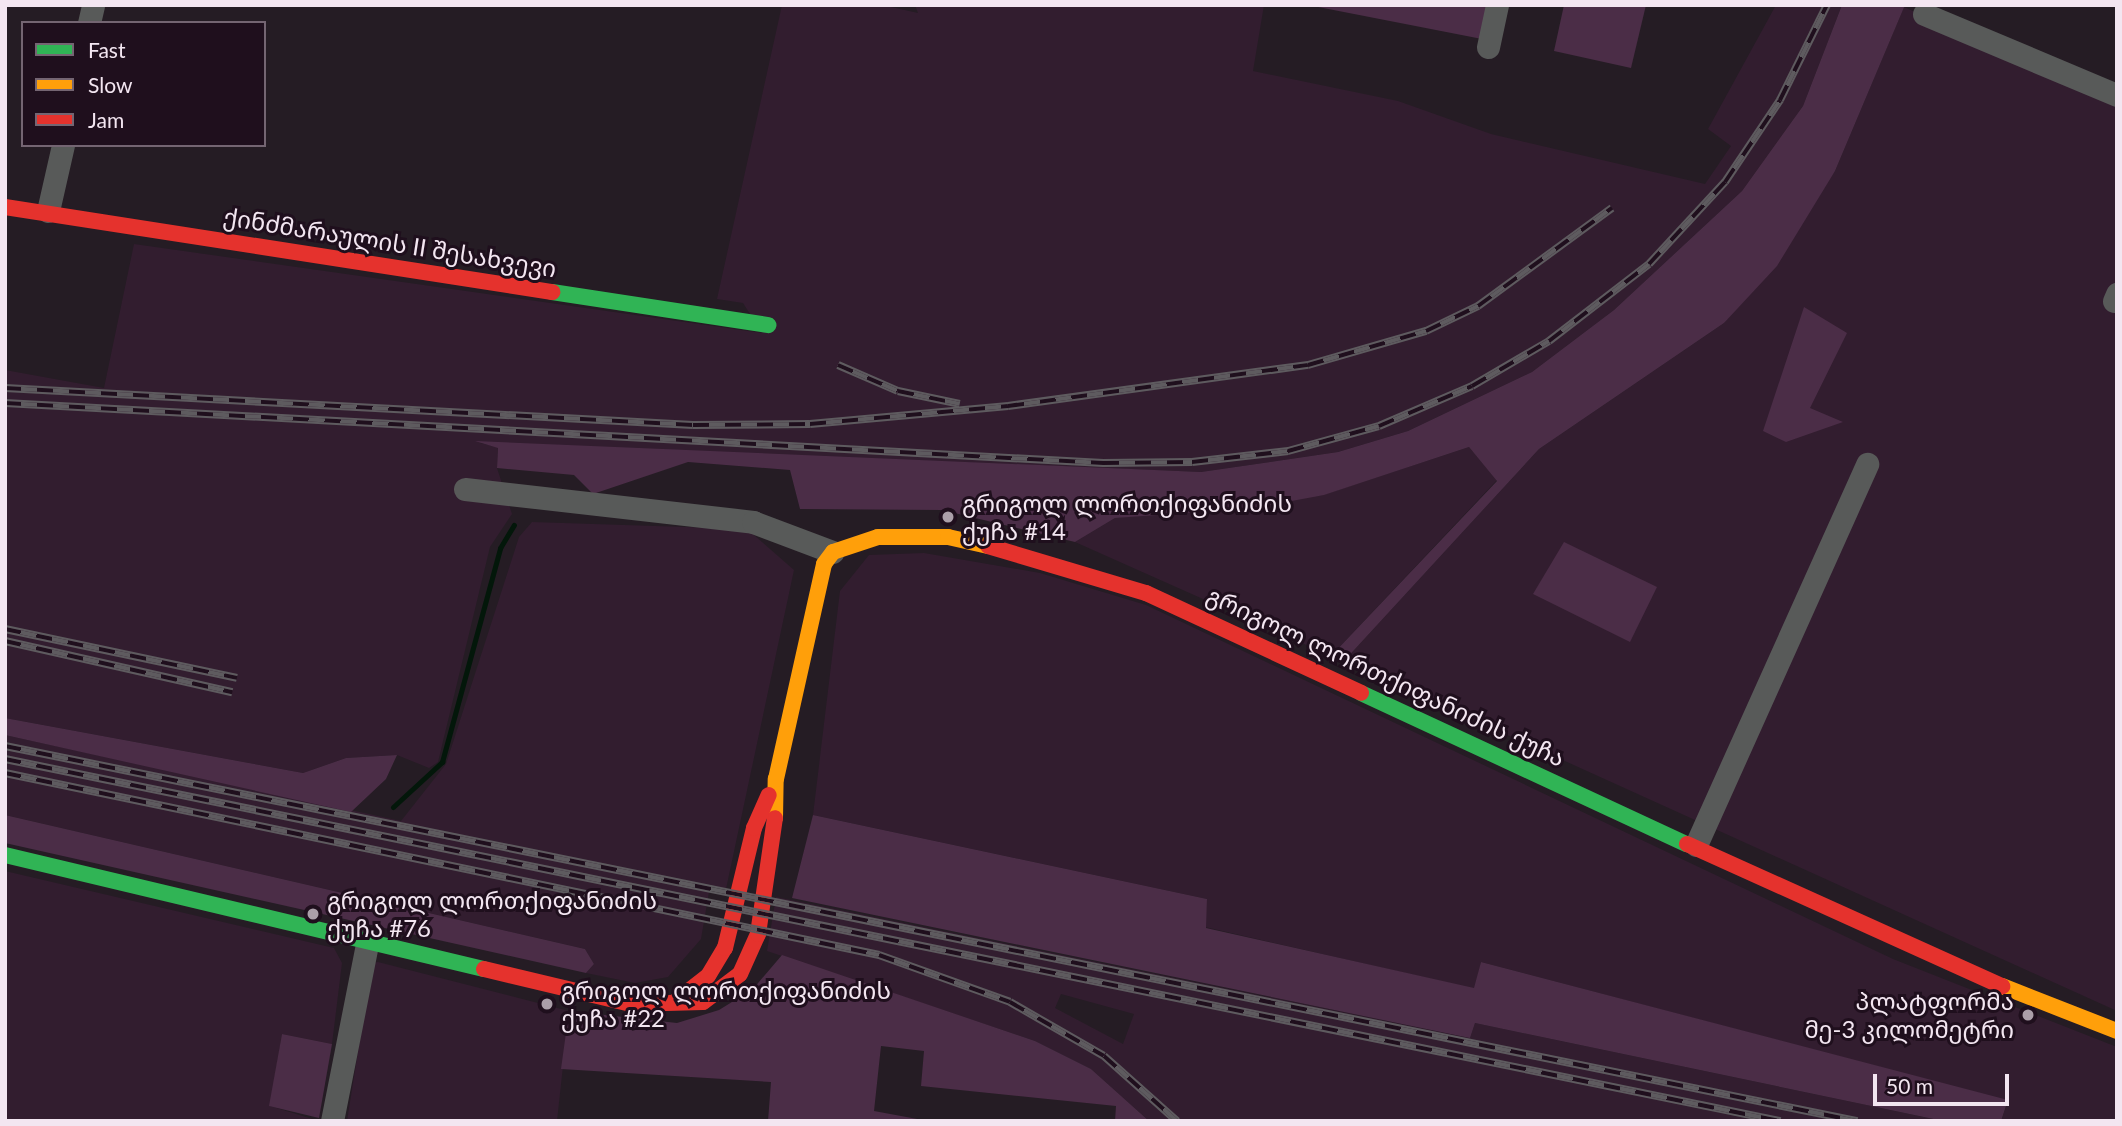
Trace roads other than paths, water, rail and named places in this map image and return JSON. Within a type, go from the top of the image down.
[{"type":"street","points":[[1488,47],[1497,5]]},
{"type":"street","points":[[1924,14],[2117,95]]},
{"type":"street","points":[[48,211],[63,147]]},
{"type":"street","name":"ქინძმარაულის II შესახვევი","points":[[5,207],[48,211],[768,325]]},
{"type":"street","points":[[1696,845],[1867,464]]},
{"type":"street","points":[[5,855],[664,1007],[686,1007],[720,993],[751,956],[768,894],[776,779],[818,587],[833,552],[753,522],[465,489]]},
{"type":"street","name":"გრიგოლ ლორთქიფანიძის ქუჩა","points":[[833,552],[878,537],[948,537],[1104,576],[1304,661],[1965,972],[2117,1031]]},
{"type":"street","points":[[664,1007],[708,976],[725,948],[754,828],[776,779]]},
{"type":"street","points":[[332,1121],[368,940]]},
{"type":"waterway","points":[[393,807],[442,762],[500,548],[514,525]]},
{"type":"railway","points":[[5,403],[1103,463],[1192,462],[1288,451],[1379,426],[1472,386],[1549,341],[1649,264],[1725,182],[1780,100],[1827,5]]},
{"type":"railway","points":[[5,388],[693,425],[810,424],[1008,406],[1308,365],[1426,331],[1478,306],[1612,208]]},
{"type":"railway","points":[[838,365],[898,391],[960,404]]},
{"type":"railway","points":[[5,629],[237,678]]},
{"type":"railway","points":[[5,641],[232,692]]},
{"type":"railway","points":[[5,746],[1857,1121]]},
{"type":"railway","points":[[5,759],[1780,1121]]},
{"type":"railway","points":[[5,773],[879,955],[1010,1002],[1104,1056],[1177,1121]]},
{"type":"place","name":"გრიგოლ ლორთქიფანიძის ქუჩა #14","points":[[948,517]]},
{"type":"place","name":"გრიგოლ ლორთქიფანიძის ქუჩა #76","points":[[313,914]]},
{"type":"place","name":"გრიგოლ ლორთქიფანიძის ქუჩა #22","points":[[547,1004]]},
{"type":"place","name":"პლატფორმა მე-3 კილომეტრი","points":[[2028,1015]]}]
